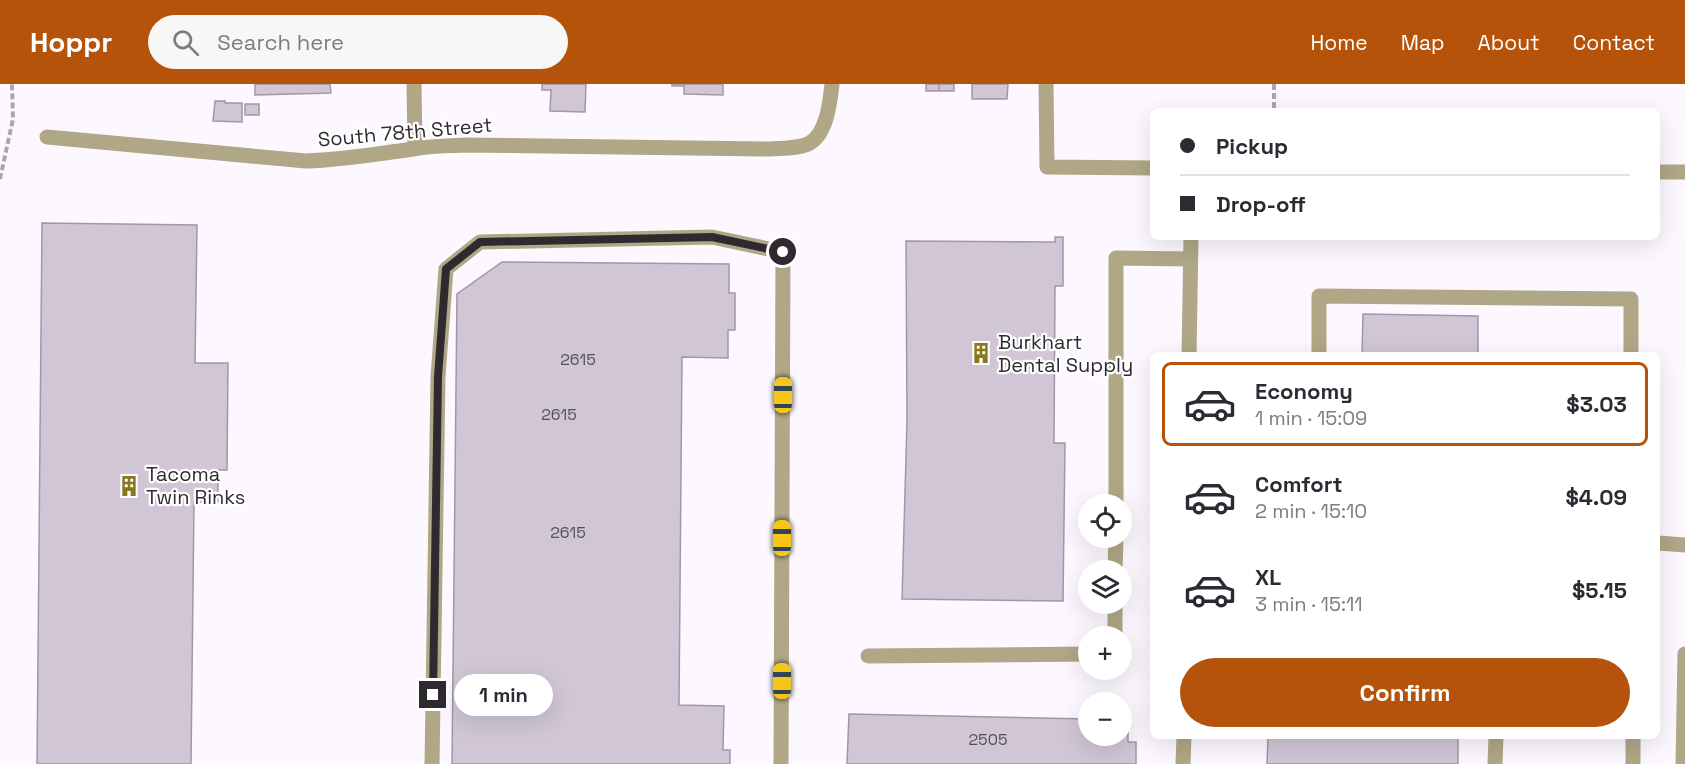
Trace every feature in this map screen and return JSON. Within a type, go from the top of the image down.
[{"type":"street","points":[[414,84],[415,148]]},
{"type":"street","name":"South 78th Street","points":[[47,137],[306,161],[378,156],[415,148],[464,145],[793,148],[807,144],[818,134],[828,109],[832,84]]},
{"type":"street","points":[[1046,84],[1047,167],[1150,168]]},
{"type":"street","points":[[1660,172],[1685,172]]},
{"type":"street","points":[[432,763],[438,377],[446,269],[480,242],[712,237],[783,252],[781,764]]},
{"type":"street","points":[[1189,352],[1191,240]]},
{"type":"street","points":[[1116,494],[1116,258],[1190,259]]},
{"type":"street","points":[[1319,352],[1319,296],[1630,299],[1631,352]]},
{"type":"street","points":[[1660,543],[1685,545]]},
{"type":"street","points":[[868,656],[1078,654]]},
{"type":"street","points":[[1683,764],[1685,654]]},
{"type":"street","points":[[1183,764],[1184,739]]},
{"type":"street","points":[[1496,739],[1496,764]]},
{"type":"street","points":[[1633,739],[1633,764]]},
{"type":"path","points":[[0,178],[13,119],[12,84]]},
{"type":"path","points":[[1274,84],[1274,108]]},
{"type":"building","points":[[255,84],[330,84],[331,93],[255,95]]},
{"type":"building","points":[[542,84],[586,84],[585,112],[550,111],[551,90],[542,90]]},
{"type":"building","points":[[672,84],[723,84],[723,95],[684,94],[684,86],[672,86]]},
{"type":"building","points":[[926,84],[939,84],[939,91],[926,91]]},
{"type":"building","points":[[939,84],[954,84],[954,91],[939,91]]},
{"type":"building","points":[[972,84],[1008,84],[1007,99],[972,99]]},
{"type":"building","points":[[215,101],[242,103],[242,122],[213,121]]},
{"type":"building","points":[[245,104],[259,104],[259,115],[245,115]]},
{"type":"building","name":"Tacoma Twin Rinks","points":[[42,223],[197,225],[195,363],[228,363],[227,470],[218,470],[218,502],[194,502],[191,764],[37,764]]},
{"type":"building","name":"Burkhart Dental Supply","points":[[1055,237],[1063,237],[1063,286],[1055,286],[1054,443],[1065,443],[1063,601],[902,599],[907,421],[906,241],[1055,242]]},
{"type":"building","points":[[502,262],[729,264],[729,293],[735,293],[735,330],[728,330],[728,358],[682,357],[679,705],[724,706],[723,750],[730,750],[730,764],[452,764],[457,294]]},
{"type":"building","points":[[1363,314],[1478,316],[1478,352],[1362,352]]},
{"type":"building","points":[[849,714],[1078,719],[1078,746],[1132,746],[1132,742],[1136,742],[1136,764],[847,764]]},
{"type":"building","points":[[1268,739],[1458,739],[1458,764],[1267,764]]},
{"type":"place","name":"Burkhart Dental Supply","points":[[981,353]]},
{"type":"place","name":"Tacoma Twin Rinks","points":[[129,486]]},
{"type":"route","points":[[433,695],[438,377],[446,269],[480,242],[712,237],[783,252]]}]
